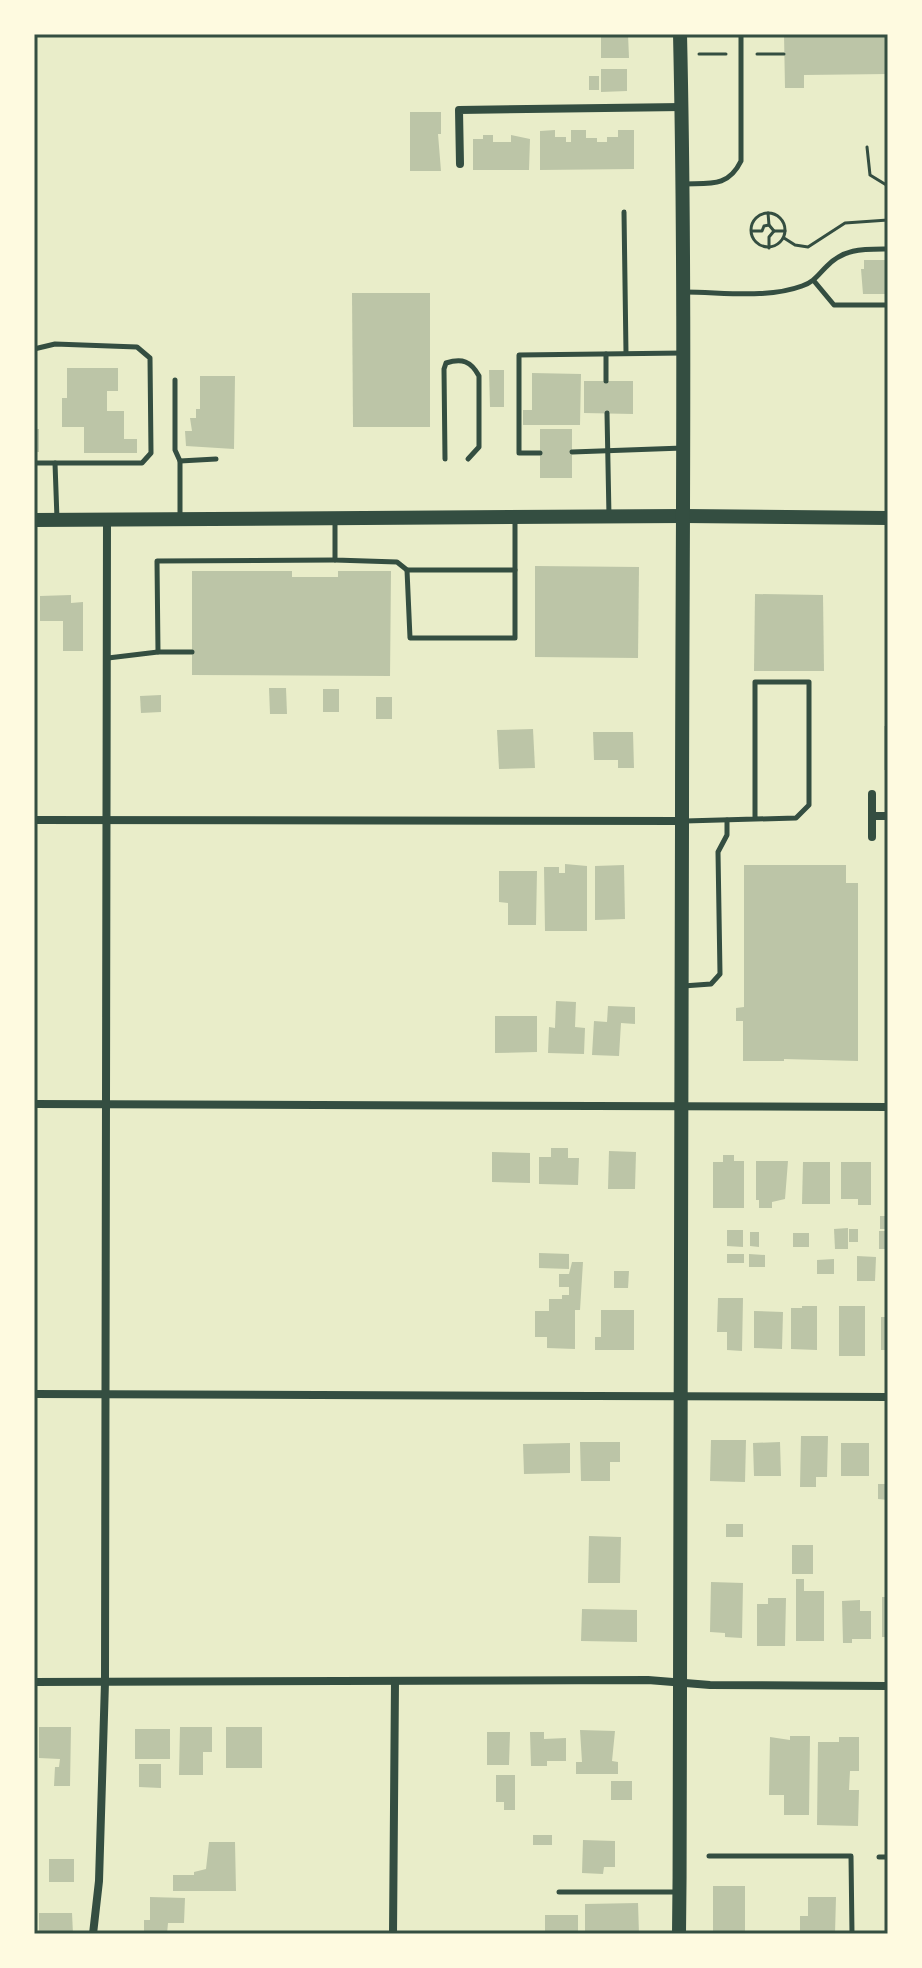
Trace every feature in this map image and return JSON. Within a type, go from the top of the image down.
[{"type":"main road","points":[[679,1934],[684,516],[680,34]]},
{"type":"main road","points":[[34,520],[684,516],[888,518]]},
{"type":"street","points":[[460,164],[459,110],[683,107]]},
{"type":"street","points":[[93,1934],[99,1881],[105,1682],[107,519]]},
{"type":"street","points":[[872,794],[872,837]]},
{"type":"street","points":[[872,816],[888,816]]},
{"type":"street","points":[[34,820],[682,821]]},
{"type":"street","points":[[34,1104],[888,1107]]},
{"type":"street","points":[[34,1394],[888,1397]]},
{"type":"street","points":[[34,1682],[648,1680],[888,1686]]},
{"type":"street","points":[[393,1934],[395,1681]]},
{"type":"lane","points":[[683,184],[724,180],[734,175],[741,161],[741,34]]},
{"type":"lane","points":[[624,212],[626,353]]},
{"type":"lane","points":[[684,292],[769,292],[800,287],[814,281],[847,251],[888,249]]},
{"type":"lane","points":[[814,281],[834,305],[888,305]]},
{"type":"lane","points":[[34,349],[55,344],[137,347],[150,358],[151,453],[142,463],[34,463]]},
{"type":"lane","points":[[540,453],[519,453],[519,355],[684,353]]},
{"type":"lane","points":[[606,354],[606,381]]},
{"type":"lane","points":[[445,459],[444,369],[446,363],[458,359],[474,367],[479,376],[479,447],[468,459]]},
{"type":"lane","points":[[175,380],[175,450],[180,461],[180,519]]},
{"type":"lane","points":[[607,413],[609,517]]},
{"type":"lane","points":[[572,452],[684,448]]},
{"type":"lane","points":[[180,461],[216,459]]},
{"type":"lane","points":[[55,463],[57,520]]},
{"type":"lane","points":[[407,570],[410,638],[515,638],[515,517]]},
{"type":"lane","points":[[335,518],[335,560]]},
{"type":"lane","points":[[158,652],[157,561],[335,560],[397,562],[407,570],[515,570]]},
{"type":"lane","points":[[108,658],[158,652],[192,652]]},
{"type":"lane","points":[[682,821],[796,818],[809,805],[809,682],[755,682],[755,818]]},
{"type":"lane","points":[[682,986],[711,984],[720,974],[718,852],[727,835],[727,820]]},
{"type":"lane","points":[[709,1856],[851,1856],[852,1934]]},
{"type":"lane","points":[[879,1857],[888,1857]]},
{"type":"lane","points":[[559,1892],[680,1892]]},
{"type":"path","points":[[699,54],[726,54]]},
{"type":"path","points":[[757,54],[784,54]]},
{"type":"path","points":[[867,147],[870,175],[888,186]]},
{"type":"path","points":[[768,213],[769,225],[774,231]]},
{"type":"path","points":[[768,213],[780,217],[786,231],[780,244],[769,248],[754,241],[751,231],[754,220],[768,213]]},
{"type":"path","points":[[784,238],[795,245],[808,247],[845,223],[888,220]]},
{"type":"path","points":[[762,231],[764,226],[769,225]]},
{"type":"path","points":[[751,231],[762,231]]},
{"type":"path","points":[[762,231],[769,237]]},
{"type":"path","points":[[774,231],[786,231]]},
{"type":"path","points":[[769,248],[769,237],[774,231]]},
{"type":"building","points":[[601,34],[628,34],[629,58],[601,58]]},
{"type":"building","points":[[784,34],[888,36],[888,74],[804,75],[804,88],[785,88]]},
{"type":"building","points":[[601,69],[627,69],[627,91],[601,92]]},
{"type":"building","points":[[589,76],[599,76],[599,90],[589,90]]},
{"type":"building","points":[[410,112],[441,112],[441,134],[438,134],[441,171],[410,171]]},
{"type":"building","points":[[555,130],[555,137],[566,137],[566,142],[571,142],[571,130],[586,130],[586,138],[607,142],[607,137],[618,137],[618,130],[634,130],[634,169],[540,170],[540,131]]},
{"type":"building","points":[[483,135],[493,135],[493,142],[511,142],[511,135],[530,139],[529,170],[473,170],[473,139],[483,139]]},
{"type":"building","points":[[864,260],[888,260],[888,294],[863,294],[861,269],[864,269]]},
{"type":"building","points":[[352,293],[430,293],[430,427],[353,427]]},
{"type":"building","points":[[67,368],[118,368],[118,391],[107,391],[107,411],[124,411],[124,439],[137,439],[137,453],[84,453],[84,427],[62,427],[62,398],[67,398]]},
{"type":"building","points":[[489,370],[504,370],[504,407],[490,407]]},
{"type":"building","points":[[532,373],[581,374],[580,425],[523,425],[523,410],[532,410]]},
{"type":"building","points":[[200,376],[235,376],[234,449],[186,446],[185,431],[192,431],[190,418],[196,418],[196,409],[200,409]]},
{"type":"building","points":[[584,381],[633,381],[633,414],[584,413]]},
{"type":"building","points":[[34,429],[39,429],[39,452],[34,452]]},
{"type":"building","points":[[540,429],[572,429],[572,478],[540,478]]},
{"type":"building","points":[[535,566],[639,567],[638,658],[535,657]]},
{"type":"building","points":[[192,571],[292,571],[292,577],[338,577],[338,571],[391,571],[390,676],[192,675]]},
{"type":"building","points":[[755,594],[823,595],[824,671],[754,671]]},
{"type":"building","points":[[71,595],[71,603],[83,602],[83,651],[63,651],[63,621],[40,621],[40,596]]},
{"type":"building","points":[[269,688],[286,688],[287,714],[270,714]]},
{"type":"building","points":[[323,689],[339,689],[339,712],[323,712]]},
{"type":"building","points":[[161,695],[161,712],[141,713],[140,696]]},
{"type":"building","points":[[376,697],[392,697],[392,719],[376,719]]},
{"type":"building","points":[[884,726],[888,726],[888,770],[884,770]]},
{"type":"building","points":[[533,729],[535,768],[499,769],[497,730]]},
{"type":"building","points":[[593,732],[633,732],[634,768],[618,768],[618,760],[594,760]]},
{"type":"building","points":[[565,864],[587,866],[587,931],[545,931],[544,867],[559,867],[559,873],[565,873]]},
{"type":"building","points":[[624,865],[625,919],[595,920],[595,866]]},
{"type":"building","points":[[744,865],[846,865],[846,883],[858,883],[858,1061],[743,1061],[743,1021],[736,1021],[736,1008],[744,1007]]},
{"type":"building","points":[[499,871],[537,871],[536,925],[508,925],[508,903],[499,902]]},
{"type":"building","points":[[556,1001],[576,1002],[575,1027],[585,1028],[584,1054],[548,1053],[549,1027],[555,1028]]},
{"type":"building","points":[[608,1006],[635,1007],[635,1024],[621,1023],[619,1056],[592,1055],[594,1021],[607,1022]]},
{"type":"building","points":[[495,1016],[537,1016],[537,1052],[495,1053]]},
{"type":"building","points":[[551,1148],[568,1148],[568,1158],[579,1158],[578,1185],[539,1184],[539,1157],[551,1157]]},
{"type":"building","points":[[609,1151],[636,1152],[635,1189],[608,1189]]},
{"type":"building","points":[[492,1152],[530,1153],[530,1183],[492,1182]]},
{"type":"building","points":[[723,1155],[734,1155],[734,1161],[744,1161],[744,1208],[713,1208],[713,1162],[723,1162]]},
{"type":"building","points":[[756,1161],[788,1161],[785,1199],[772,1202],[772,1208],[759,1208],[759,1200],[756,1200]]},
{"type":"building","points":[[803,1162],[830,1162],[830,1204],[802,1204]]},
{"type":"building","points":[[841,1162],[871,1162],[871,1205],[858,1205],[858,1199],[841,1199]]},
{"type":"building","points":[[880,1216],[888,1216],[888,1229],[880,1229]]},
{"type":"building","points":[[848,1228],[848,1249],[835,1249],[834,1229]]},
{"type":"building","points":[[849,1229],[858,1229],[858,1242],[849,1242]]},
{"type":"building","points":[[727,1230],[743,1230],[743,1247],[727,1246]]},
{"type":"building","points":[[879,1231],[888,1231],[888,1249],[879,1249]]},
{"type":"building","points":[[750,1232],[759,1232],[759,1247],[750,1246]]},
{"type":"building","points":[[793,1233],[809,1233],[809,1247],[793,1247]]},
{"type":"building","points":[[539,1253],[569,1254],[569,1269],[539,1268]]},
{"type":"building","points":[[727,1254],[744,1254],[744,1263],[727,1263]]},
{"type":"building","points":[[749,1254],[765,1255],[765,1267],[749,1267]]},
{"type":"building","points":[[857,1256],[876,1257],[875,1281],[857,1281]]},
{"type":"building","points":[[834,1259],[834,1274],[817,1274],[817,1260]]},
{"type":"building","points":[[572,1262],[583,1262],[580,1310],[575,1310],[575,1349],[547,1348],[547,1337],[535,1337],[535,1311],[549,1311],[549,1299],[562,1299],[562,1295],[569,1295],[569,1287],[559,1287],[559,1274],[569,1274]]},
{"type":"building","points":[[614,1271],[629,1271],[628,1288],[614,1288]]},
{"type":"building","points":[[718,1298],[743,1298],[742,1351],[727,1350],[727,1332],[717,1332]]},
{"type":"building","points":[[817,1306],[817,1350],[791,1349],[791,1308]]},
{"type":"building","points":[[839,1306],[865,1306],[865,1356],[839,1356]]},
{"type":"building","points":[[601,1310],[634,1310],[634,1350],[595,1350],[595,1337],[601,1337]]},
{"type":"building","points":[[754,1311],[783,1312],[782,1349],[754,1348]]},
{"type":"building","points":[[881,1317],[888,1317],[888,1350],[881,1350]]},
{"type":"building","points":[[801,1436],[828,1436],[827,1477],[816,1477],[816,1487],[800,1487]]},
{"type":"building","points":[[711,1440],[746,1440],[745,1482],[710,1481]]},
{"type":"building","points":[[580,1442],[620,1442],[620,1462],[610,1462],[610,1481],[581,1481]]},
{"type":"building","points":[[780,1442],[781,1476],[754,1476],[753,1443]]},
{"type":"building","points":[[570,1443],[570,1473],[524,1474],[523,1444]]},
{"type":"building","points":[[841,1443],[869,1443],[869,1476],[841,1476]]},
{"type":"building","points":[[878,1484],[888,1484],[888,1500],[878,1499]]},
{"type":"building","points":[[726,1524],[743,1524],[743,1537],[726,1537]]},
{"type":"building","points":[[589,1536],[621,1537],[620,1583],[588,1583]]},
{"type":"building","points":[[792,1545],[813,1545],[813,1574],[792,1574]]},
{"type":"building","points":[[796,1579],[804,1579],[804,1591],[824,1591],[824,1641],[796,1641]]},
{"type":"building","points":[[711,1582],[743,1583],[742,1638],[710,1632]]},
{"type":"building","points":[[882,1597],[888,1597],[888,1637],[882,1637]]},
{"type":"building","points":[[768,1598],[786,1598],[785,1646],[757,1646],[757,1604],[768,1604]]},
{"type":"building","points":[[860,1600],[860,1611],[871,1611],[871,1639],[852,1639],[852,1643],[843,1643],[842,1601]]},
{"type":"building","points":[[582,1609],[637,1610],[637,1642],[581,1641]]},
{"type":"building","points":[[39,1727],[71,1727],[70,1786],[54,1786],[55,1767],[59,1767],[60,1759],[39,1758]]},
{"type":"building","points":[[180,1727],[212,1727],[212,1752],[203,1752],[203,1775],[179,1775]]},
{"type":"building","points":[[226,1727],[262,1727],[262,1768],[226,1768]]},
{"type":"building","points":[[135,1729],[170,1729],[170,1759],[135,1759]]},
{"type":"building","points":[[580,1730],[615,1731],[612,1761],[618,1762],[618,1774],[576,1774],[576,1762],[582,1762]]},
{"type":"building","points":[[487,1732],[510,1732],[509,1765],[487,1765]]},
{"type":"building","points":[[530,1732],[544,1732],[544,1739],[566,1738],[566,1761],[547,1761],[547,1766],[531,1766]]},
{"type":"building","points":[[790,1736],[810,1736],[809,1815],[784,1815],[784,1795],[769,1795],[770,1737],[790,1740]]},
{"type":"building","points":[[839,1737],[859,1737],[859,1771],[850,1771],[849,1790],[859,1790],[858,1826],[817,1825],[818,1742],[839,1742]]},
{"type":"building","points":[[139,1764],[161,1764],[161,1788],[139,1787]]},
{"type":"building","points":[[496,1775],[515,1775],[515,1810],[504,1810],[504,1802],[496,1802]]},
{"type":"building","points":[[611,1781],[632,1781],[632,1800],[611,1800]]},
{"type":"building","points":[[533,1835],[552,1835],[552,1845],[533,1845]]},
{"type":"building","points":[[583,1840],[615,1841],[615,1867],[604,1867],[603,1874],[582,1873]]},
{"type":"building","points":[[209,1842],[235,1842],[236,1891],[173,1891],[173,1875],[194,1875],[194,1872],[206,1869]]},
{"type":"building","points":[[49,1859],[74,1859],[74,1882],[49,1882]]},
{"type":"building","points":[[713,1886],[745,1886],[745,1934],[713,1934]]},
{"type":"building","points":[[150,1897],[185,1898],[184,1923],[168,1923],[167,1934],[144,1934],[144,1920],[150,1920]]},
{"type":"building","points":[[808,1897],[836,1897],[835,1934],[800,1934],[800,1916],[808,1916]]},
{"type":"building","points":[[638,1903],[639,1934],[585,1934],[585,1904]]},
{"type":"building","points":[[39,1913],[72,1913],[73,1934],[39,1934]]},
{"type":"building","points":[[545,1915],[578,1915],[578,1934],[545,1934]]}]
